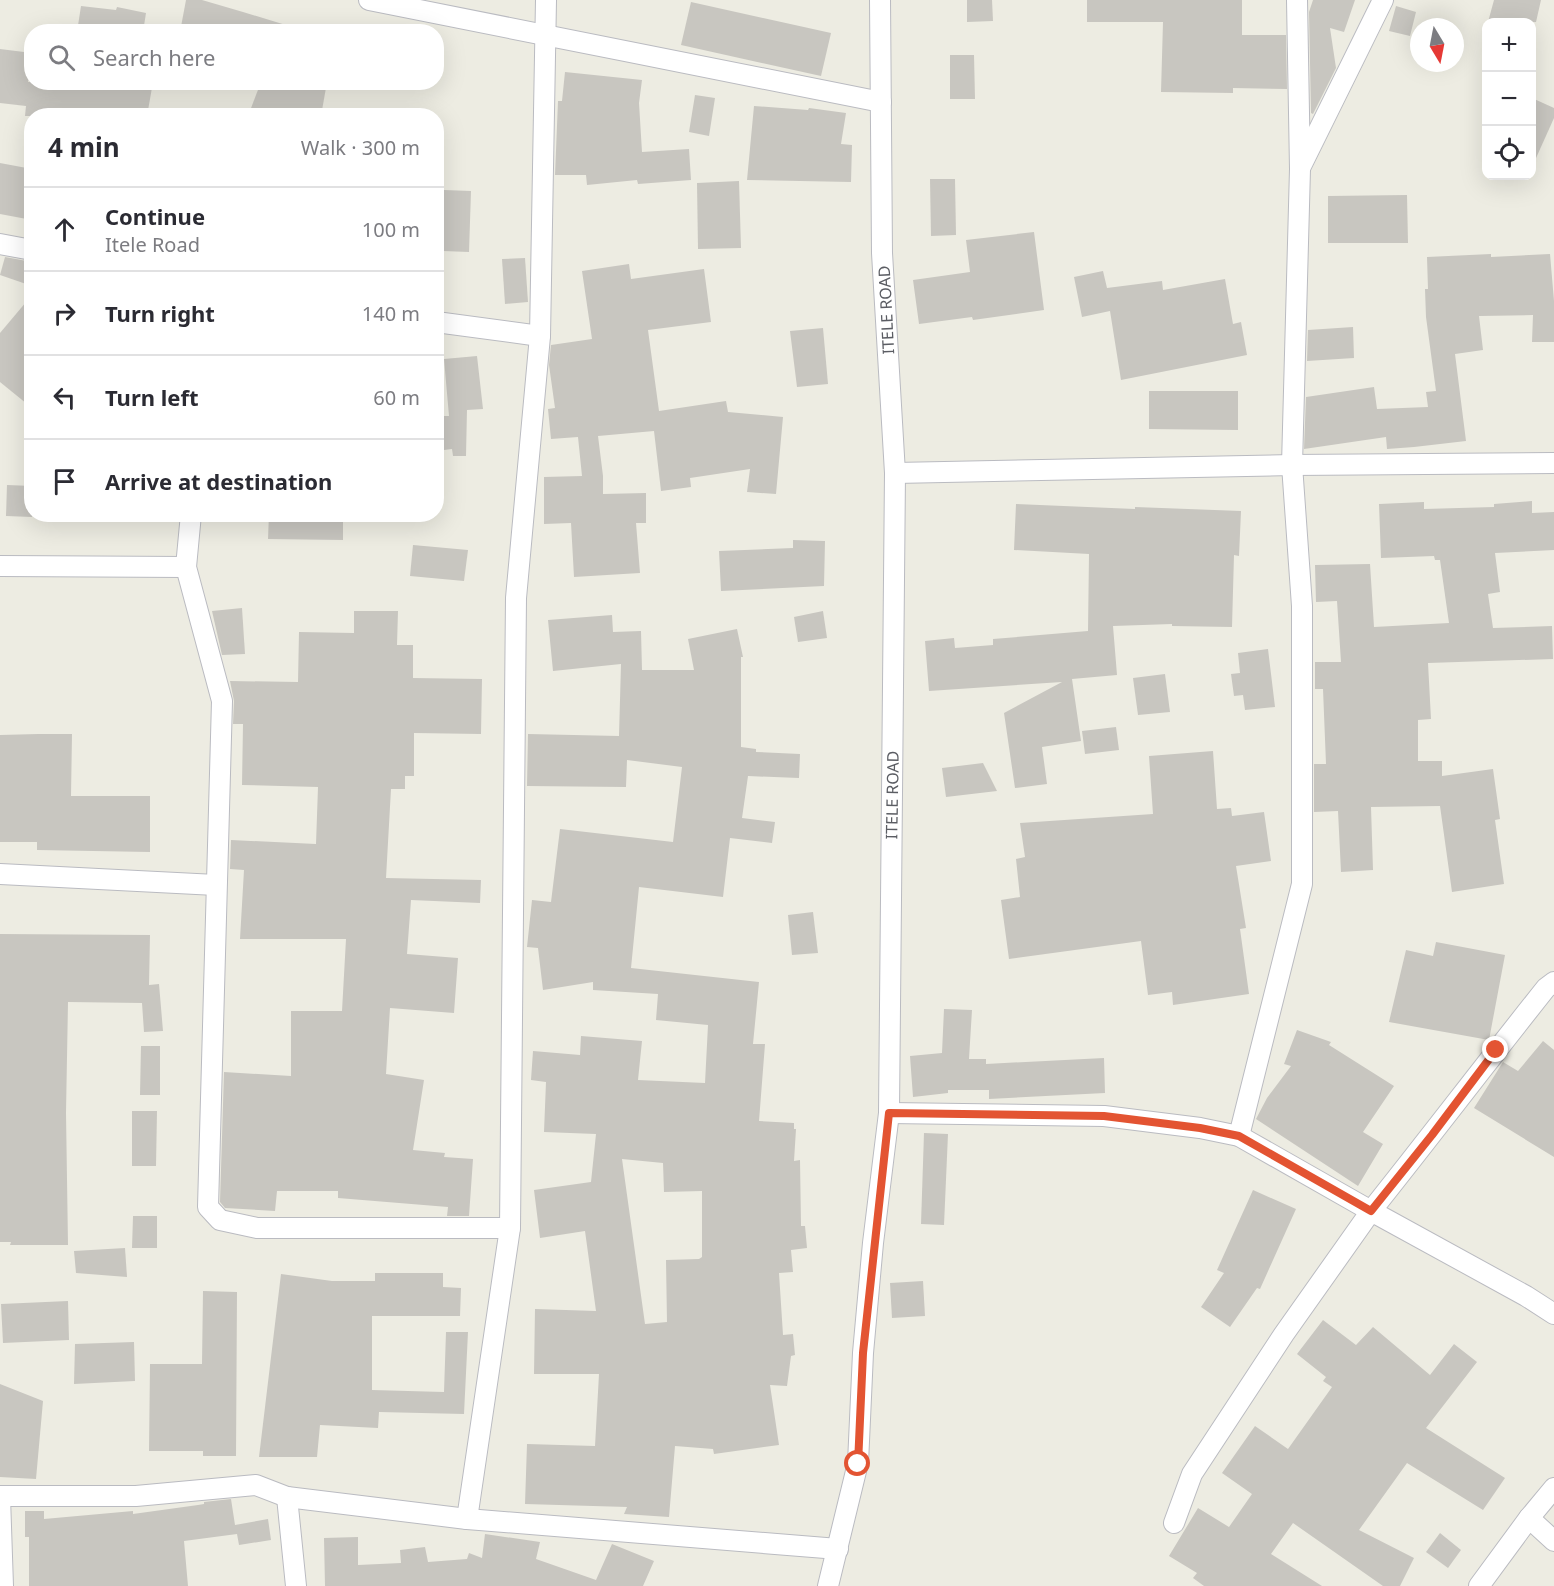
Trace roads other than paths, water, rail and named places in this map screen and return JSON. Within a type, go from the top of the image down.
[{"type":"street","points":[[369,0],[545,33],[677,63],[881,102]]},
{"type":"street","points":[[467,1519],[510,1228],[516,598],[540,336],[546,0]]},
{"type":"street","name":"ITELE ROAD","points":[[828,1586],[858,1464],[863,1353],[889,1113],[895,473],[882,254],[880,0]]},
{"type":"street","points":[[1239,1136],[1302,884],[1302,606],[1292,465],[1300,169],[1297,0]]},
{"type":"street","points":[[1300,169],[1383,0]]},
{"type":"street","points":[[0,244],[24,248]]},
{"type":"street","points":[[444,322],[540,336]]},
{"type":"street","points":[[895,473],[1292,465],[1554,463]]},
{"type":"street","points":[[190,522],[186,567],[222,701],[208,1208],[220,1220],[257,1228],[510,1228]]},
{"type":"street","points":[[0,566],[186,567]]},
{"type":"street","points":[[0,874],[216,885]]},
{"type":"street","points":[[1174,1523],[1192,1474],[1284,1334],[1371,1211],[1496,1050],[1546,988],[1554,982]]},
{"type":"street","points":[[889,1113],[1104,1116],[1200,1128],[1239,1136],[1526,1296],[1554,1314]]},
{"type":"street","points":[[3,1586],[0,1497],[136,1496],[256,1485],[287,1497],[467,1519],[838,1549]]},
{"type":"street","points":[[1479,1586],[1554,1488]]},
{"type":"street","points":[[287,1497],[296,1586]]},
{"type":"street","points":[[1529,1518],[1554,1541]]}]
